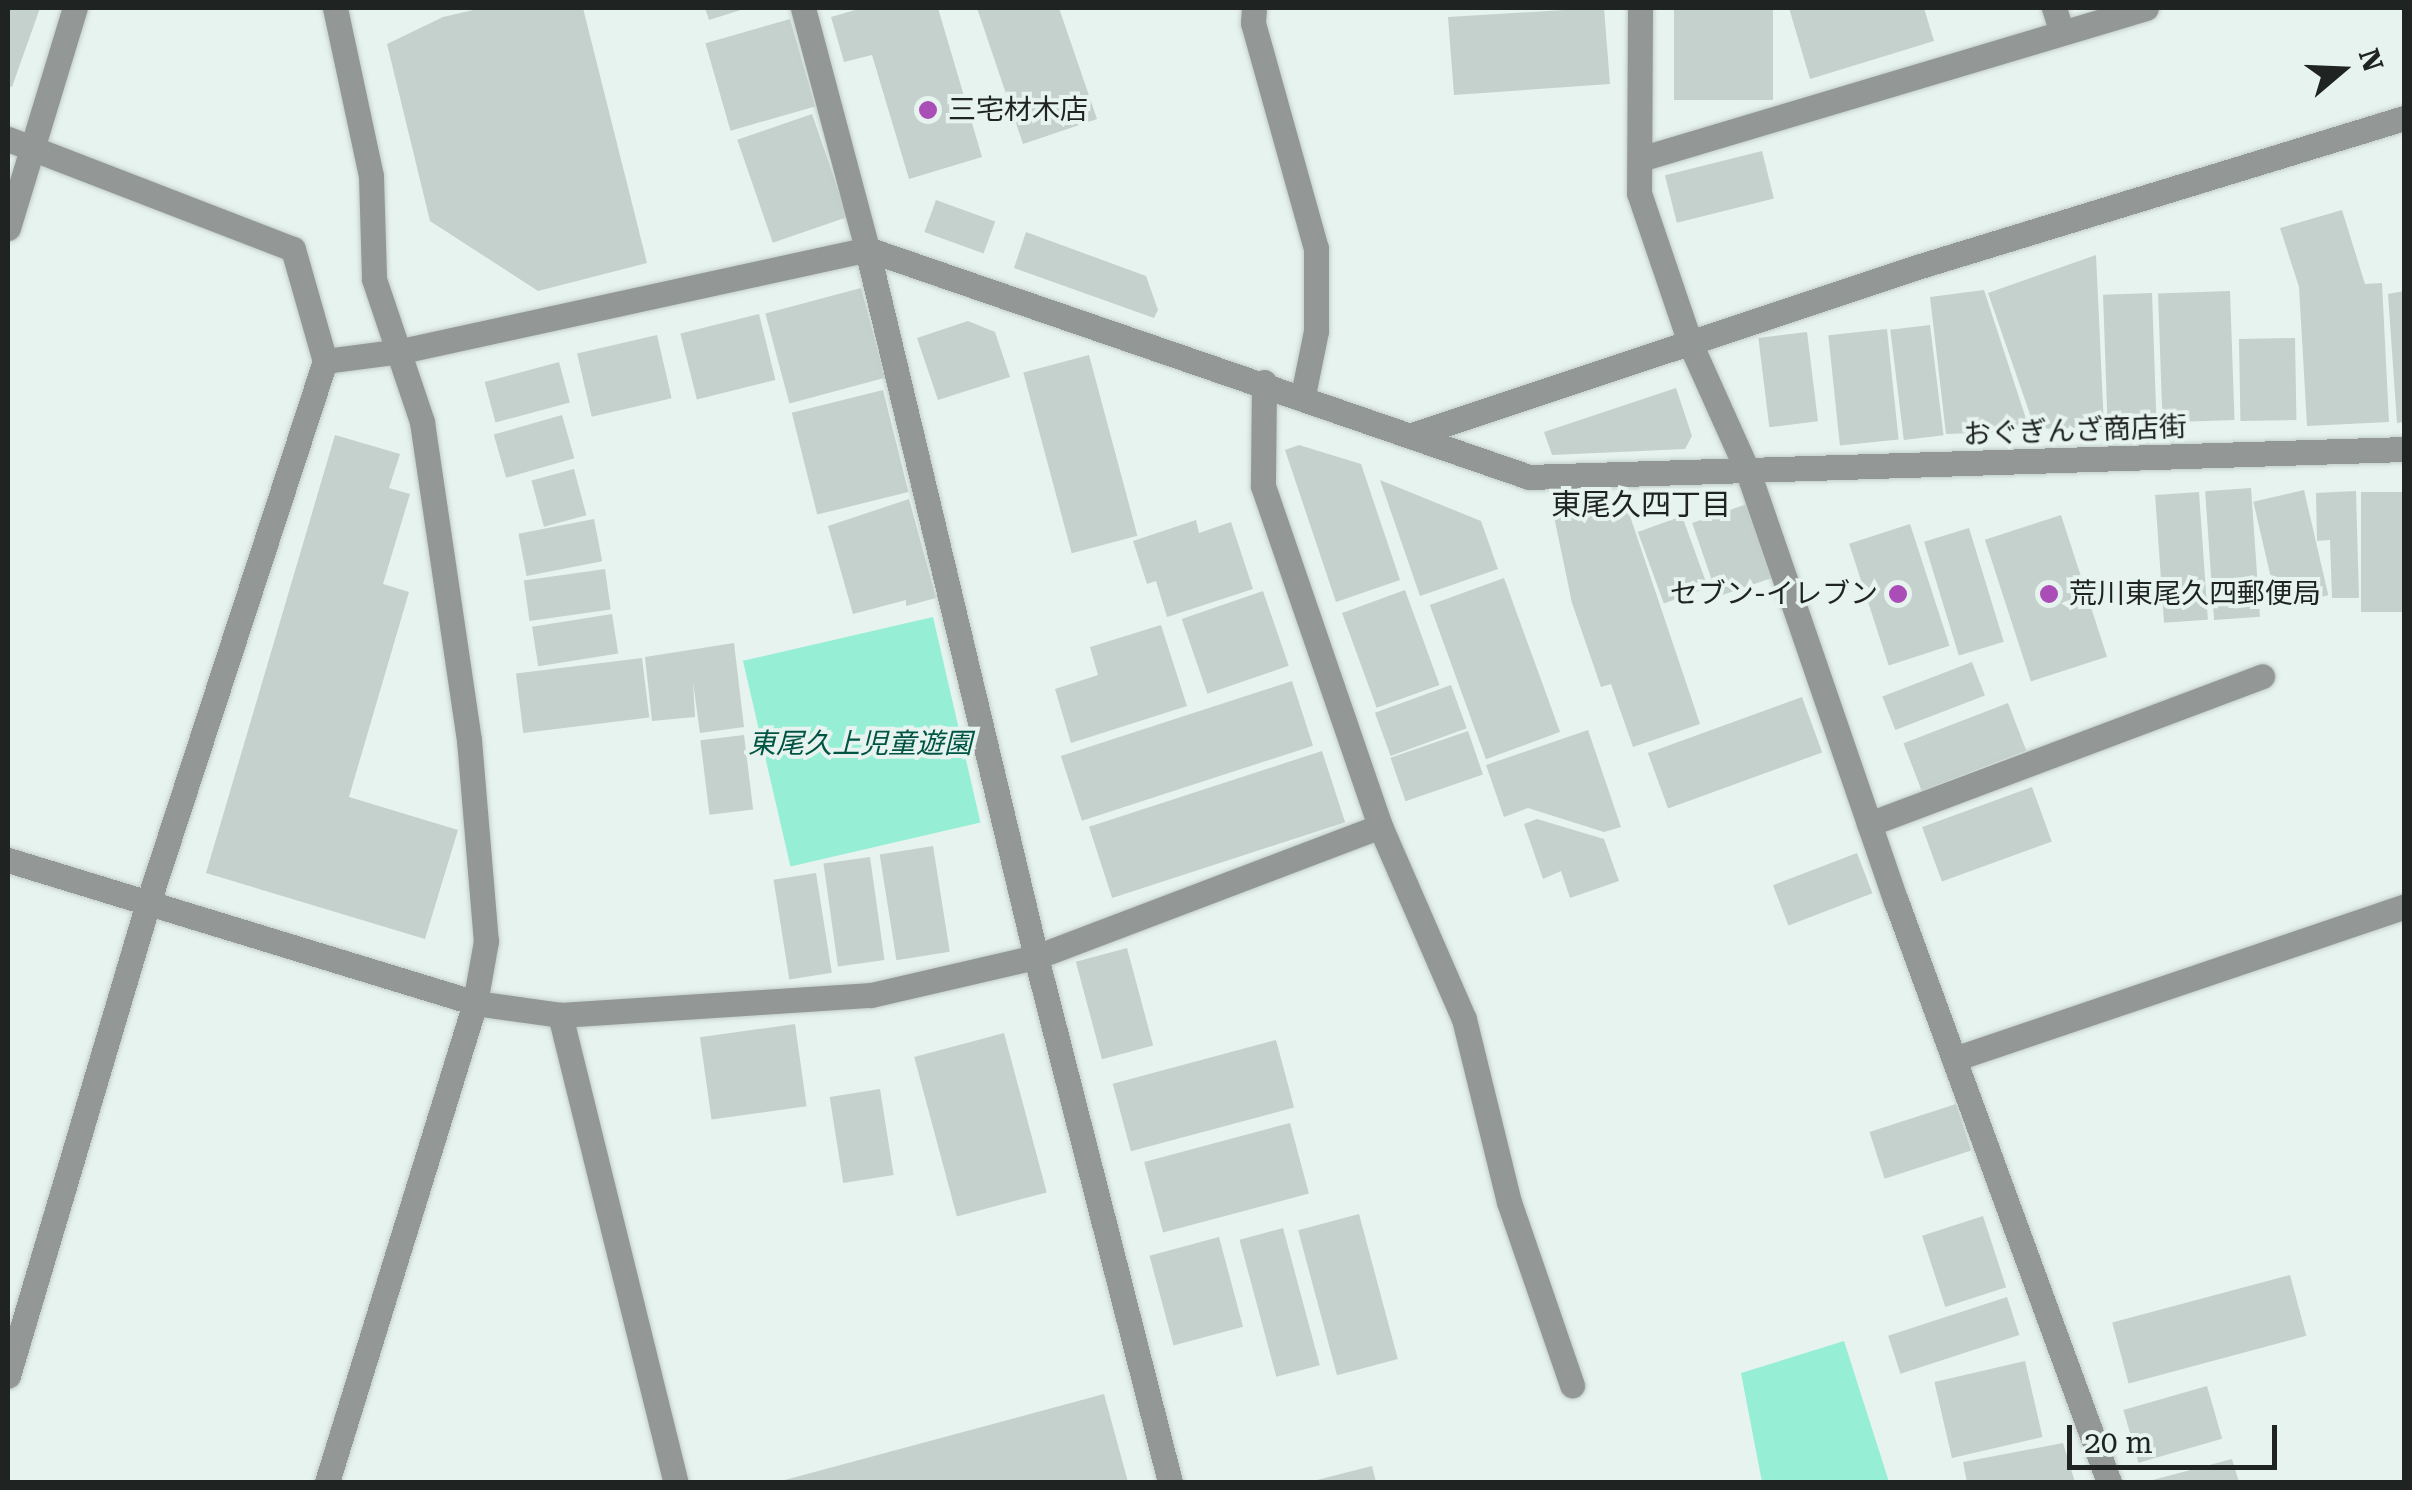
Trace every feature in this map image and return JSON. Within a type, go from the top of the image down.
[{"type":"street","points":[[8,228],[20,144],[75,8]]},
{"type":"street","points":[[327,1482],[475,1003],[486,941],[469,740],[422,422],[402,351],[374,278],[371,176],[335,8]]},
{"type":"street","points":[[803,8],[868,248],[1036,956],[1170,1482]]},
{"type":"street","points":[[1254,8],[1253,23],[1316,248],[1316,331],[1303,396]]},
{"type":"street","points":[[1640,8],[1639,194],[1690,343],[1748,472],[1869,824],[2109,1482]]},
{"type":"street","points":[[2054,8],[2062,32]]},
{"type":"street","points":[[1640,159],[2146,8]]},
{"type":"street","points":[[1412,434],[1917,267],[2404,118]]},
{"type":"street","points":[[8,1376],[148,903],[325,361],[294,249],[20,144]]},
{"type":"street","points":[[325,361],[402,351],[868,248]]},
{"type":"street","name":"おぐぎんざ商店街","points":[[868,248],[1264,382],[1529,477],[2404,449]]},
{"type":"street","points":[[1264,382],[1263,486],[1380,826],[1464,1019],[1510,1202],[1572,1385]]},
{"type":"street","points":[[1869,824],[2262,676]]},
{"type":"street","points":[[8,860],[475,1003],[560,1015],[872,995],[1036,956],[1380,826]]},
{"type":"street","points":[[1954,1059],[2404,907]]},
{"type":"street","points":[[560,1015],[676,1482]]},
{"type":"green space","name":"東尾久上児童遊園","points":[[933,617],[980,823],[790,866],[743,661]]},
{"type":"green space","points":[[1844,1341],[1889,1482],[1762,1482],[1741,1373]]},
{"type":"building","points":[[8,8],[40,8],[12,87],[8,86]]},
{"type":"building","points":[[482,8],[583,8],[647,263],[538,291],[430,221],[387,44],[443,17]]},
{"type":"building","points":[[705,8],[747,8],[709,20]]},
{"type":"building","name":"三宅材木店","points":[[862,8],[938,8],[982,157],[909,179],[872,55],[844,62],[831,17]]},
{"type":"building","points":[[977,8],[1059,8],[1097,119],[1023,144]]},
{"type":"building","points":[[1604,8],[1610,84],[1454,95],[1448,17]]},
{"type":"building","points":[[1674,8],[1773,8],[1773,100],[1674,100]]},
{"type":"building","points":[[1789,8],[1924,8],[1934,41],[1810,79]]},
{"type":"building","points":[[790,19],[815,106],[730,131],[705,43]]},
{"type":"building","points":[[812,114],[847,217],[773,243],[737,140]]},
{"type":"building","points":[[1762,151],[1774,199],[1677,223],[1665,175]]},
{"type":"building","points":[[936,200],[995,222],[984,253],[924,232]]},
{"type":"building","points":[[2342,210],[2365,284],[2382,283],[2389,422],[2307,426],[2299,287],[2280,228]]},
{"type":"building","points":[[1026,232],[1146,276],[1158,310],[1154,318],[1014,268]]},
{"type":"building","points":[[2096,255],[2104,427],[2035,429],[1988,293]]},
{"type":"building","points":[[861,288],[885,378],[789,403],[765,314]]},
{"type":"building","points":[[1984,290],[2030,431],[1946,434],[1930,297]]},
{"type":"building","points":[[2230,291],[2235,420],[2163,422],[2158,294]]},
{"type":"building","points":[[2404,291],[2404,422],[2397,423],[2388,294]]},
{"type":"building","points":[[2152,293],[2156,421],[2107,423],[2103,295]]},
{"type":"building","points":[[759,314],[775,380],[697,400],[680,334]]},
{"type":"building","points":[[968,321],[995,332],[1010,377],[938,400],[917,338]]},
{"type":"building","points":[[1930,325],[1944,435],[1904,440],[1890,330]]},
{"type":"building","points":[[1887,329],[1899,439],[1840,446],[1828,335]]},
{"type":"building","points":[[1807,332],[1818,421],[1769,427],[1758,338]]},
{"type":"building","points":[[657,335],[672,398],[592,417],[577,353]]},
{"type":"building","points":[[2295,338],[2296,420],[2240,421],[2239,339]]},
{"type":"building","points":[[1089,355],[1137,536],[1072,553],[1023,373]]},
{"type":"building","points":[[559,362],[570,403],[495,422],[485,382]]},
{"type":"building","points":[[1676,388],[1692,436],[1685,449],[1552,455],[1544,432]]},
{"type":"building","points":[[883,390],[908,492],[817,515],[792,413]]},
{"type":"building","points":[[562,415],[574,458],[506,478],[494,435]]},
{"type":"building","points":[[335,435],[400,454],[389,488],[410,494],[383,584],[409,592],[349,797],[458,830],[425,939],[206,873]]},
{"type":"building","points":[[1299,445],[1361,464],[1400,580],[1336,602],[1285,450]]},
{"type":"building","points":[[574,469],[586,515],[544,527],[531,480]]},
{"type":"building","points":[[1380,480],[1481,521],[1498,569],[1420,596]]},
{"type":"building","points":[[2251,488],[2260,617],[2214,620],[2205,491]]},
{"type":"building","points":[[2304,490],[2328,595],[2278,607],[2253,502]]},
{"type":"building","points":[[2356,491],[2359,598],[2332,598],[2330,540],[2317,541],[2316,493]]},
{"type":"building","points":[[2199,492],[2208,620],[2164,623],[2155,495]]},
{"type":"building","points":[[2361,492],[2404,492],[2404,612],[2361,612]]},
{"type":"building","points":[[909,499],[936,598],[906,606],[906,600],[853,614],[828,526]]},
{"type":"building","points":[[1747,504],[1772,578],[1718,597],[1692,523]]},
{"type":"building","points":[[1552,507],[1627,507],[1700,724],[1633,747],[1611,684],[1601,687],[1572,603]]},
{"type":"building","points":[[2061,515],[2107,657],[2031,681],[1985,540]]},
{"type":"building","points":[[1682,516],[1708,587],[1664,603],[1638,532]]},
{"type":"building","points":[[594,519],[602,561],[527,576],[518,534]]},
{"type":"building","points":[[1196,520],[1199,533],[1231,522],[1253,589],[1167,617],[1156,581],[1147,584],[1133,541]]},
{"type":"building","points":[[1910,524],[1950,646],[1889,666],[1849,544]]},
{"type":"building","points":[[1969,528],[2004,642],[1959,656],[1924,542]]},
{"type":"building","points":[[605,569],[611,610],[530,621],[524,580]]},
{"type":"building","points":[[1504,578],[1560,732],[1486,759],[1430,605]]},
{"type":"building","points":[[1405,590],[1440,685],[1377,708],[1342,613]]},
{"type":"building","points":[[1263,591],[1289,666],[1207,694],[1182,619]]},
{"type":"building","points":[[612,614],[618,654],[538,666],[532,627]]},
{"type":"building","points":[[1161,625],[1187,706],[1071,743],[1055,689],[1098,675],[1090,647]]},
{"type":"building","points":[[734,643],[744,727],[700,733],[693,682],[695,717],[652,721],[645,657]]},
{"type":"building","points":[[642,658],[649,718],[523,733],[516,673]]},
{"type":"building","points":[[1972,662],[1985,696],[1895,730],[1882,696]]},
{"type":"building","points":[[1292,681],[1313,746],[1082,821],[1061,756]]},
{"type":"building","points":[[1451,685],[1467,728],[1391,756],[1375,713]]},
{"type":"building","points":[[1802,697],[1822,752],[1668,809],[1648,753]]},
{"type":"building","points":[[2008,703],[2026,751],[1922,791],[1903,743]]},
{"type":"building","points":[[1588,730],[1621,827],[1604,832],[1528,808],[1504,817],[1486,765]]},
{"type":"building","points":[[1468,731],[1483,774],[1405,801],[1390,758]]},
{"type":"building","points":[[744,735],[753,809],[709,815],[700,740]]},
{"type":"building","points":[[1322,751],[1345,822],[1112,898],[1089,827]]},
{"type":"building","points":[[2032,787],[2052,842],[1942,882],[1922,827]]},
{"type":"building","points":[[1537,819],[1604,839],[1619,881],[1570,898],[1561,871],[1543,879],[1524,824]]},
{"type":"building","points":[[933,846],[950,952],[896,960],[880,854]]},
{"type":"building","points":[[1857,853],[1872,893],[1788,925],[1773,885]]},
{"type":"building","points":[[870,857],[884,960],[838,967],[823,864]]},
{"type":"building","points":[[816,873],[832,973],[789,979],[774,880]]},
{"type":"building","points":[[1127,948],[1153,1046],[1102,1059],[1076,962]]},
{"type":"building","points":[[795,1024],[807,1106],[711,1120],[700,1037]]},
{"type":"building","points":[[1004,1033],[1047,1192],[957,1216],[914,1057]]},
{"type":"building","points":[[1276,1040],[1294,1108],[1131,1151],[1113,1084]]},
{"type":"building","points":[[880,1089],[894,1175],[843,1183],[830,1097]]},
{"type":"building","points":[[1956,1104],[1971,1151],[1885,1179],[1869,1132]]},
{"type":"building","points":[[1290,1123],[1309,1194],[1163,1233],[1144,1162]]},
{"type":"building","points":[[1359,1214],[1398,1359],[1337,1375],[1298,1230]]},
{"type":"building","points":[[1983,1216],[2006,1287],[1945,1307],[1922,1236]]},
{"type":"building","points":[[1283,1228],[1320,1365],[1276,1377],[1240,1240]]},
{"type":"building","points":[[1219,1237],[1243,1327],[1174,1345],[1149,1256]]},
{"type":"building","points":[[2290,1275],[2306,1336],[2129,1383],[2112,1323]]},
{"type":"building","points":[[2007,1297],[2019,1335],[1900,1374],[1888,1336]]},
{"type":"building","points":[[2025,1361],[2043,1437],[1952,1458],[1934,1382]]},
{"type":"building","points":[[2207,1386],[2222,1439],[2139,1463],[2123,1410]]},
{"type":"building","points":[[1104,1394],[1128,1482],[781,1482],[781,1481]]},
{"type":"building","points":[[2063,1443],[2075,1482],[1967,1482],[1963,1462]]},
{"type":"building","points":[[2232,1459],[2239,1482],[2149,1482],[2149,1481]]},
{"type":"building","points":[[1372,1466],[1376,1482],[1313,1481]]},
{"type":"place","name":"三宅材木店","points":[[928,110]]},
{"type":"place","name":"セブン-イレブン","points":[[1898,594]]},
{"type":"place","name":"荒川東尾久四郵便局","points":[[2049,594]]},
{"type":"district","name":"東尾久四丁目","points":[[1641,505]]}]
